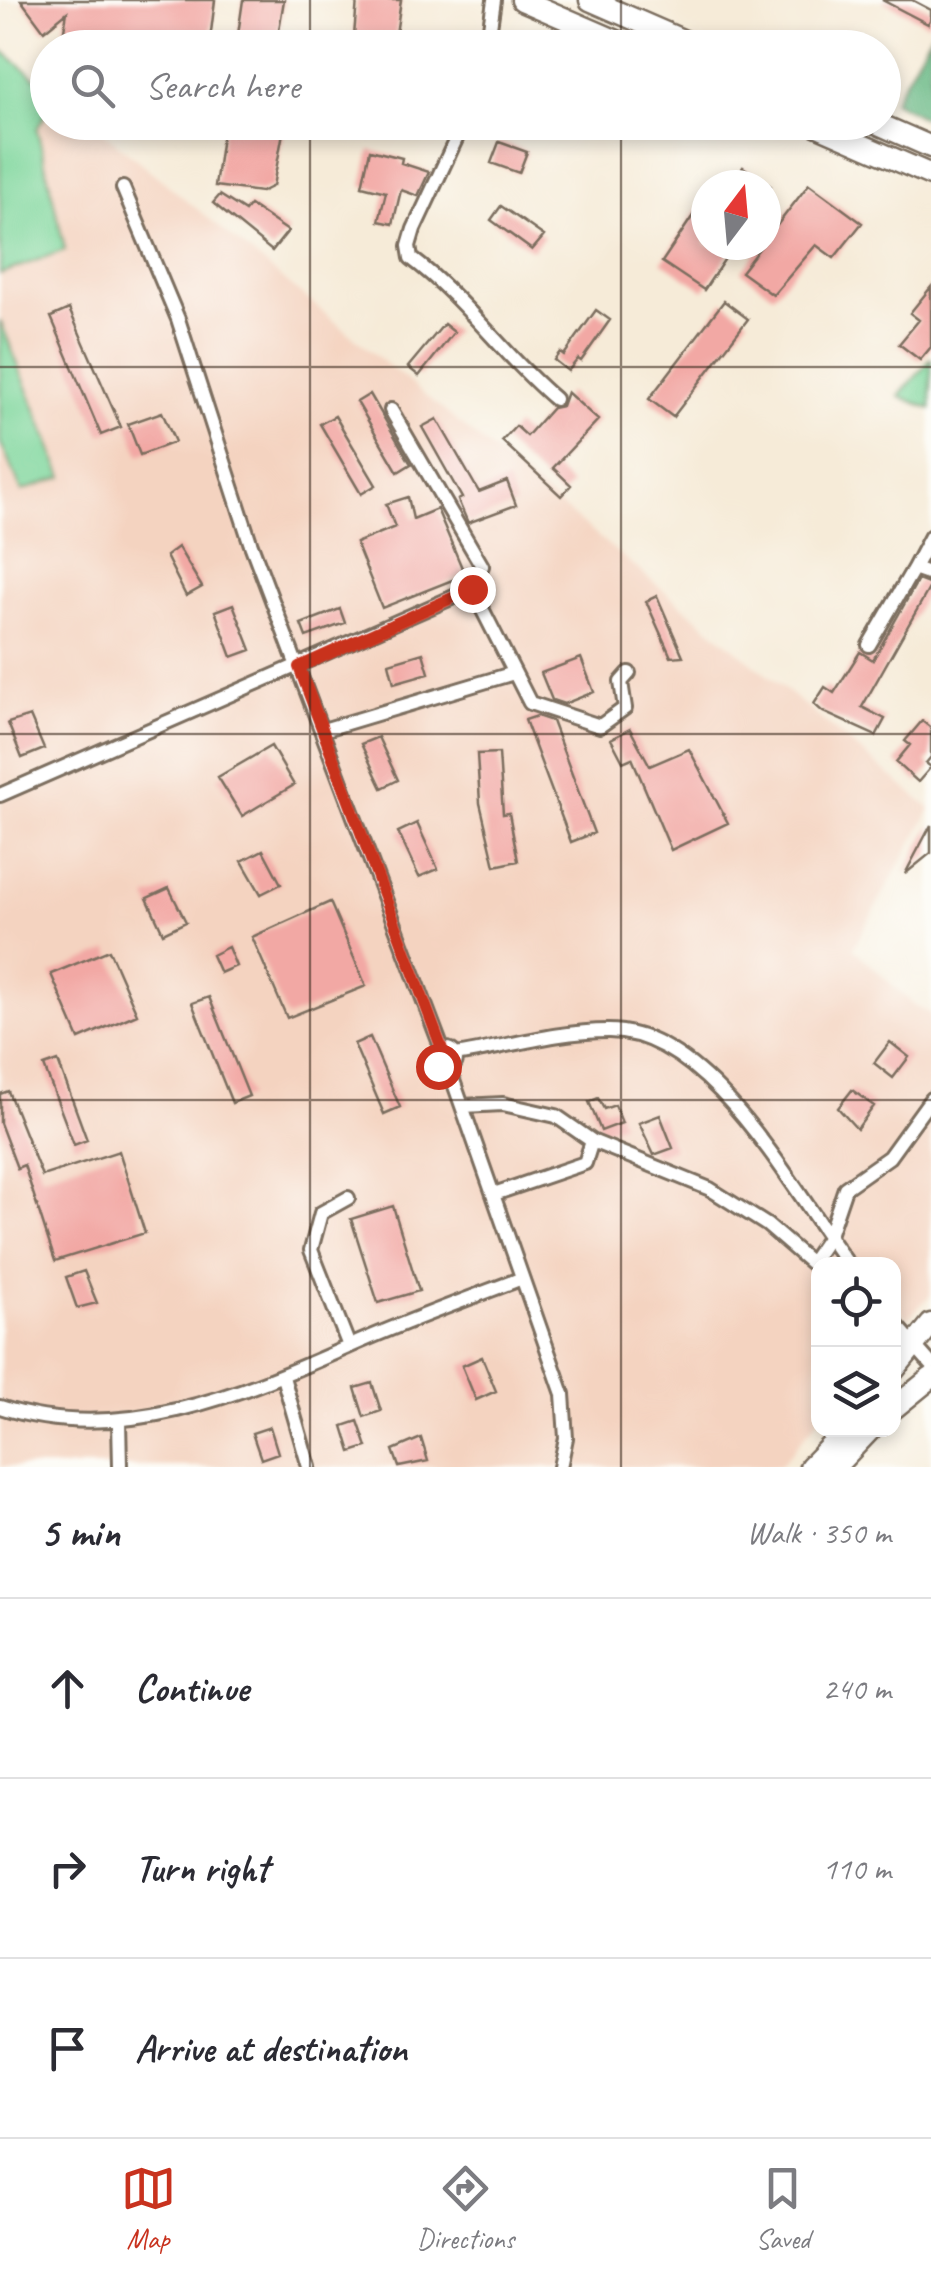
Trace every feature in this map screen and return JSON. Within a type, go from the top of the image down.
[{"type":"main road","points":[[522,0],[591,30]]},
{"type":"main road","points":[[590,0],[659,30]]},
{"type":"main road","points":[[901,134],[931,147]]},
{"type":"main road","points":[[851,140],[931,174]]},
{"type":"main road","points":[[901,1361],[931,1324]]},
{"type":"main road","points":[[901,1402],[931,1378]]},
{"type":"main road","points":[[810,1467],[839,1437]]},
{"type":"main road","points":[[835,1467],[863,1437]]},
{"type":"street","points":[[489,30],[494,0]]},
{"type":"street","points":[[456,140],[414,229],[409,246],[412,258],[438,278],[513,364],[555,400]]},
{"type":"street","points":[[123,188],[178,319],[250,542],[449,1058],[520,1279],[549,1344],[563,1394],[566,1438],[560,1466]]},
{"type":"street","points":[[0,795],[472,589],[482,566],[391,410]]},
{"type":"street","points":[[869,645],[931,536]]},
{"type":"street","points":[[914,568],[931,574]]},
{"type":"street","points":[[472,589],[530,703],[600,726],[625,708],[621,682],[630,673]]},
{"type":"street","points":[[323,730],[514,673]]},
{"type":"street","points":[[449,1058],[608,1031],[650,1037],[672,1048],[720,1089],[843,1257]]},
{"type":"street","points":[[462,1106],[503,1104],[556,1116],[592,1141],[710,1189],[767,1225],[811,1264],[828,1238],[846,1188],[889,1157],[931,1099]]},
{"type":"street","points":[[494,1194],[584,1162],[592,1141]]},
{"type":"street","points":[[348,1198],[321,1213],[311,1250],[349,1346]]},
{"type":"street","points":[[0,1408],[44,1419],[119,1420],[182,1410],[283,1377],[349,1346],[520,1279]]},
{"type":"street","points":[[901,1330],[931,1364]]},
{"type":"street","points":[[283,1377],[309,1467]]},
{"type":"street","points":[[119,1420],[120,1467]]},
{"type":"shaded area","points":[[0,49],[30,73],[30,140],[113,140],[931,809],[853,948],[914,1005],[931,1014],[931,1295],[907,1319],[901,1312],[901,1257],[811,1257],[811,1428],[779,1467],[0,1467]]},
{"type":"green space","points":[[931,34],[930,121],[901,105],[901,87]]},
{"type":"green space","points":[[0,49],[30,73],[30,140],[40,140],[65,250],[0,274]]},
{"type":"green space","points":[[0,320],[63,477],[22,491],[0,442]]},
{"type":"green space","points":[[931,359],[931,409],[899,396]]},
{"type":"building","points":[[21,0],[215,0],[211,30],[64,30],[67,12],[43,30]]},
{"type":"building","points":[[243,0],[284,0],[279,30],[239,30]]},
{"type":"building","points":[[357,0],[401,0],[397,30],[354,30]]},
{"type":"building","points":[[882,0],[912,0],[931,10],[931,18],[928,24]]},
{"type":"building","points":[[221,140],[282,140],[273,186],[261,192],[215,186]]},
{"type":"building","points":[[499,142],[527,152],[519,173],[491,163]]},
{"type":"building","points":[[370,150],[402,158],[401,163],[429,172],[418,196],[401,190],[393,224],[379,221],[386,192],[362,186]]},
{"type":"building","points":[[809,184],[862,223],[834,258],[816,245],[773,295],[741,272],[750,260],[781,260],[781,220]]},
{"type":"building","points":[[220,195],[245,211],[250,205],[288,231],[272,251],[213,203]]},
{"type":"building","points":[[501,206],[544,236],[532,250],[491,220]]},
{"type":"building","points":[[691,218],[691,260],[724,260],[704,290],[662,262]]},
{"type":"building","points":[[931,287],[931,347],[920,360],[899,344],[919,320],[910,313]]},
{"type":"building","points":[[724,301],[748,319],[673,417],[649,399]]},
{"type":"building","points":[[69,309],[121,427],[101,435],[51,317]]},
{"type":"building","points":[[596,310],[610,320],[581,361],[578,359],[568,371],[554,360],[560,352],[564,355]]},
{"type":"building","points":[[444,324],[454,332],[419,376],[408,367]]},
{"type":"building","points":[[567,392],[598,420],[553,468],[571,485],[561,496],[502,441],[516,426],[527,436],[552,408],[562,406]]},
{"type":"building","points":[[370,394],[411,464],[398,472],[357,402]]},
{"type":"building","points":[[162,412],[175,442],[140,455],[128,424]]},
{"type":"building","points":[[335,416],[376,485],[361,494],[320,424]]},
{"type":"building","points":[[437,419],[479,492],[507,481],[516,505],[468,523],[458,500],[462,498],[422,427]]},
{"type":"building","points":[[408,497],[413,519],[437,509],[465,575],[382,608],[356,543],[395,527],[386,504]]},
{"type":"building","points":[[178,547],[202,587],[186,596],[166,556]]},
{"type":"building","points":[[918,580],[931,585],[862,707],[885,719],[876,736],[823,712],[814,704],[825,687],[834,693],[860,652],[873,660]]},
{"type":"building","points":[[657,596],[683,656],[671,657],[646,601]]},
{"type":"building","points":[[233,604],[251,650],[232,657],[215,611]]},
{"type":"building","points":[[340,609],[345,623],[306,637],[301,624]]},
{"type":"building","points":[[423,653],[429,673],[394,683],[389,663]]},
{"type":"building","points":[[581,658],[594,692],[564,704],[552,700],[541,673]]},
{"type":"building","points":[[30,716],[44,749],[22,758],[8,723]]},
{"type":"building","points":[[537,716],[552,721],[594,833],[571,842],[525,720]]},
{"type":"building","points":[[922,721],[931,728],[931,757],[926,763],[931,767],[918,782],[896,762],[910,745],[905,741]]},
{"type":"building","points":[[630,729],[650,766],[689,749],[728,823],[671,850],[632,758],[623,762],[611,739]]},
{"type":"building","points":[[378,737],[398,780],[382,788],[361,744]]},
{"type":"building","points":[[271,746],[294,785],[242,816],[218,777]]},
{"type":"building","points":[[499,753],[503,814],[509,813],[518,861],[495,866],[480,803],[477,754]]},
{"type":"building","points":[[417,823],[438,869],[419,877],[398,832]]},
{"type":"building","points":[[931,825],[931,853],[905,874]]},
{"type":"building","points":[[263,850],[281,884],[261,894],[242,861]]},
{"type":"building","points":[[169,888],[186,922],[163,933],[147,898]]},
{"type":"building","points":[[330,902],[366,986],[287,1018],[252,937]]},
{"type":"building","points":[[228,947],[236,966],[220,973],[212,955]]},
{"type":"building","points":[[109,950],[137,1014],[79,1039],[51,974]]},
{"type":"building","points":[[209,997],[249,1096],[232,1103],[192,1003]]},
{"type":"building","points":[[370,1037],[400,1107],[384,1114],[354,1044]]},
{"type":"building","points":[[890,1042],[909,1057],[893,1078],[874,1063]]},
{"type":"building","points":[[58,1061],[87,1140],[74,1145],[44,1066]]},
{"type":"building","points":[[852,1090],[874,1106],[857,1129],[838,1108]]},
{"type":"building","points":[[8,1091],[42,1176],[119,1151],[145,1233],[55,1261],[24,1165],[17,1168],[0,1123],[0,1094]]},
{"type":"building","points":[[598,1098],[604,1109],[615,1105],[622,1123],[601,1131],[589,1102]]},
{"type":"building","points":[[660,1115],[673,1148],[654,1155],[639,1123]]},
{"type":"building","points":[[393,1206],[419,1291],[378,1303],[351,1219]]},
{"type":"building","points":[[84,1271],[97,1303],[77,1308],[66,1277]]},
{"type":"building","points":[[482,1357],[496,1391],[476,1400],[462,1366]]},
{"type":"building","points":[[372,1383],[381,1411],[364,1417],[355,1388]]},
{"type":"building","points":[[358,1421],[367,1447],[351,1452],[343,1426]]},
{"type":"building","points":[[270,1427],[278,1453],[261,1459],[252,1433]]},
{"type":"building","points":[[421,1438],[428,1461],[399,1467],[393,1450]]},
{"type":"route","points":[[438,1066],[436,1054],[442,1049],[299,667],[472,589]]}]
